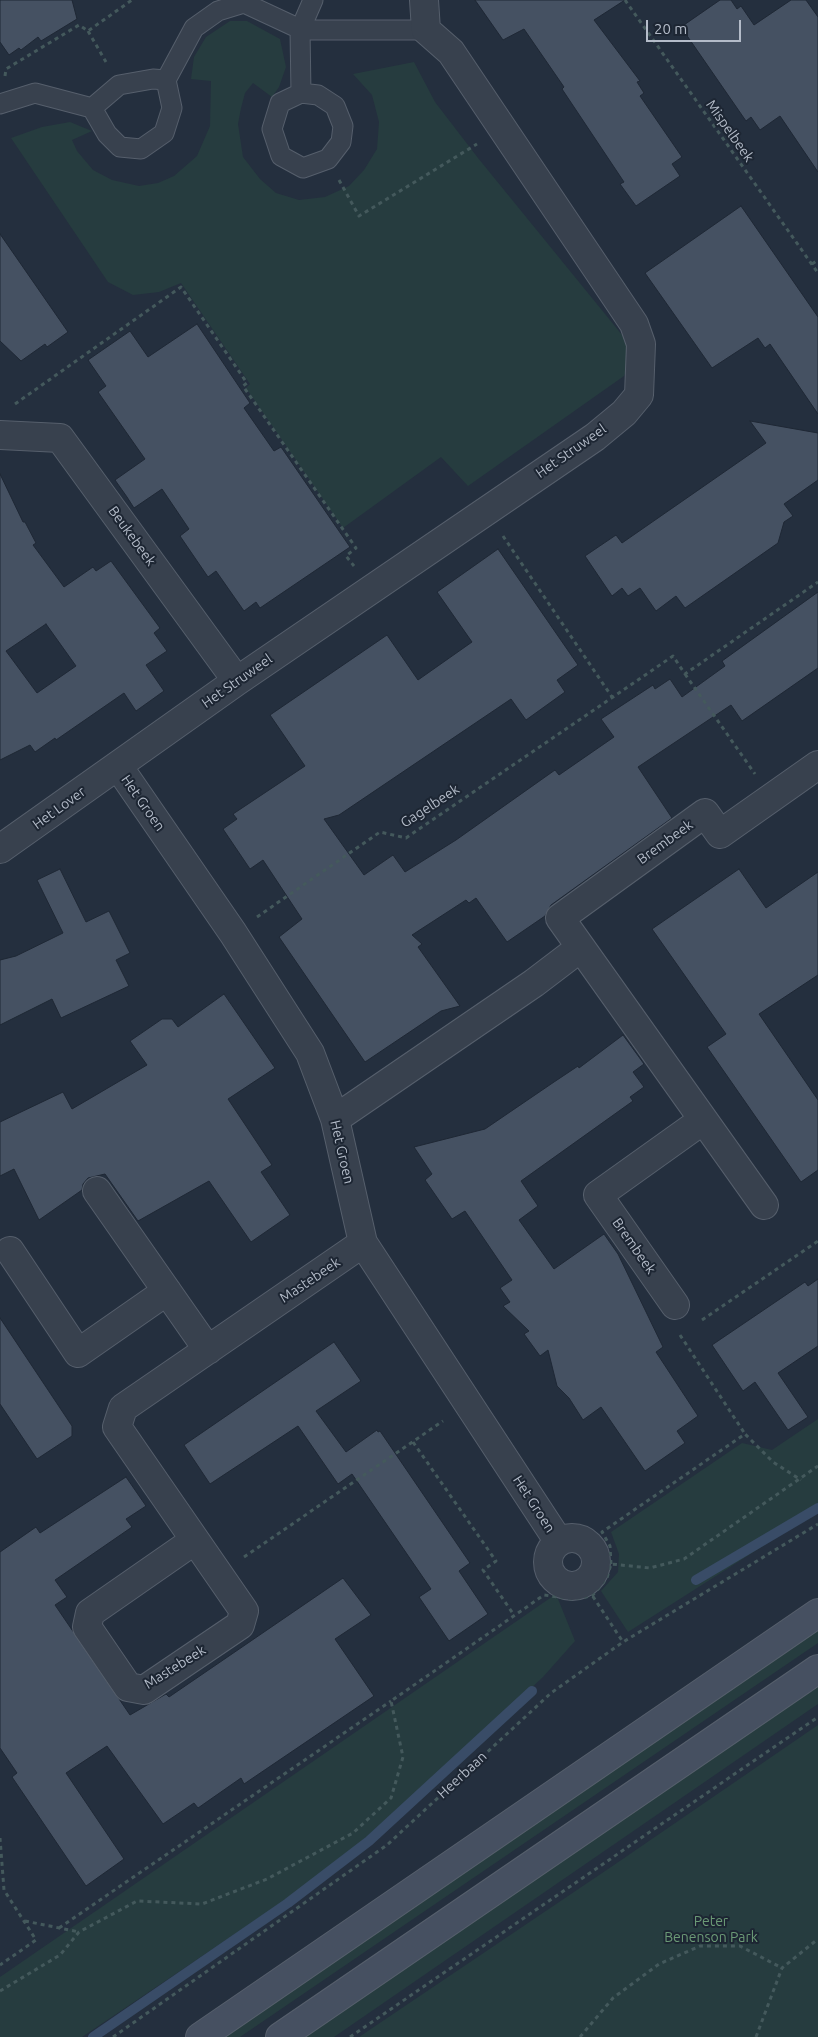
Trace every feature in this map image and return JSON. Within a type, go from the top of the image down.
[{"type":"main road","points":[[200,2037],[818,1613]]},
{"type":"main road","points":[[280,2037],[818,1669]]},
{"type":"street","points":[[424,0],[426,30]]},
{"type":"street","name":"Het Struweel","points":[[118,766],[370,589],[595,437],[624,413],[639,395],[641,344],[634,324],[451,52],[426,30]]},
{"type":"street","name":"Beukebeek","points":[[3,427],[60,438],[237,681]]},
{"type":"street","name":"Brembeek","points":[[764,1205],[560,918],[705,813],[720,834],[818,765]]},
{"type":"street","name":"Het Lover","points":[[0,849],[118,766]]},
{"type":"street","name":"Het Groen","points":[[118,766],[233,933],[310,1053],[335,1119],[363,1243],[559,1542],[569,1538],[580,1539],[589,1545],[595,1554],[596,1565],[588,1589]]},
{"type":"street","points":[[335,1119],[534,983],[580,948]]},
{"type":"street","name":"Brembeek","points":[[675,1305],[598,1195],[704,1120]]},
{"type":"street","points":[[97,1191],[208,1350]]},
{"type":"street","name":"Mastebeek","points":[[195,1540],[90,1613],[87,1627],[128,1688],[144,1690],[240,1625],[244,1611],[219,1574],[117,1427],[123,1408],[363,1243]]},
{"type":"street","points":[[10,1251],[78,1353],[167,1291]]},
{"type":"lane","points":[[301,93],[300,30],[313,0]]},
{"type":"lane","points":[[1,104],[35,94],[92,108],[107,134],[120,147],[141,150],[164,133],[172,108],[166,80],[194,28],[218,11],[244,3],[300,30],[426,30]]},
{"type":"lane","points":[[92,108],[119,85],[153,79],[166,80]]},
{"type":"lane","points":[[301,93],[318,94],[335,106],[343,126],[341,142],[328,159],[303,168],[281,156],[272,129],[280,104],[301,93]]},
{"type":"path","points":[[88,31],[132,0]]},
{"type":"path","name":"Mispelbeek","points":[[625,0],[818,273]]},
{"type":"path","points":[[1,104],[6,68],[79,25],[88,31],[119,85]]},
{"type":"path","points":[[328,159],[358,216],[503,128]]},
{"type":"path","points":[[812,264],[818,260]]},
{"type":"path","points":[[3,427],[181,287],[247,383],[243,386],[356,548],[346,556],[370,589]]},
{"type":"path","points":[[485,510],[612,697]]},
{"type":"path","points":[[771,798],[685,674],[818,582]]},
{"type":"path","name":"Gagelbeek","points":[[233,933],[380,832],[406,838],[672,656],[685,674]]},
{"type":"path","points":[[696,1324],[818,1241]]},
{"type":"path","points":[[688,1330],[679,1336],[745,1434],[773,1462],[801,1480]]},
{"type":"path","points":[[219,1574],[469,1404]]},
{"type":"path","points":[[59,1928],[544,1595],[572,1599],[607,1578],[611,1564],[610,1546],[602,1532],[745,1434]]},
{"type":"path","points":[[413,1442],[496,1561],[483,1570],[514,1615]]},
{"type":"path","points":[[611,1564],[650,1568],[684,1559],[708,1544],[741,1518],[801,1480],[818,1466]]},
{"type":"path","name":"Heerbaan","points":[[112,2037],[387,1845],[551,1693],[623,1642],[818,1524]]},
{"type":"path","points":[[588,1589],[623,1642]]},
{"type":"path","points":[[0,1991],[60,1955],[79,1932],[137,1901],[202,1904],[267,1879],[353,1833],[391,1798],[396,1782],[403,1757],[391,1701]]},
{"type":"path","points":[[350,2037],[818,1717]]},
{"type":"path","points":[[0,1838],[4,1890],[36,1940],[0,1965]]},
{"type":"path","points":[[24,1921],[79,1932]]},
{"type":"path","points":[[756,2037],[782,1968],[818,1939]]},
{"type":"path","points":[[580,2037],[612,1998],[659,1964],[700,1946],[740,1946],[782,1968]]},
{"type":"green space","points":[[230,21],[247,21],[280,39],[286,67],[279,87],[272,97],[253,83],[245,93],[241,108],[238,124],[243,157],[260,179],[276,193],[299,200],[325,197],[349,186],[364,170],[377,149],[379,122],[372,95],[353,74],[414,62],[435,102],[478,158],[627,341],[631,358],[624,376],[468,486],[441,457],[343,528],[246,388],[250,384],[181,283],[159,292],[133,295],[108,282],[11,138],[42,127],[70,122],[92,131],[72,140],[77,151],[93,170],[112,180],[139,186],[158,183],[174,176],[197,156],[210,126],[211,81],[191,79],[194,57],[206,37]]},
{"type":"green space","points":[[818,1419],[818,1511],[628,1632],[601,1591],[618,1572],[619,1554],[611,1532],[742,1443],[772,1450]]},
{"type":"green space","points":[[556,1594],[575,1641],[543,1677],[450,1764],[324,1874],[82,2037],[0,2037],[0,1977]]},
{"type":"green space","points":[[818,1627],[818,1643],[240,2037],[220,2037]]},
{"type":"green space","points":[[818,1687],[818,1704],[334,2037],[297,2037]]},
{"type":"green space","name":"Peter Benenson Park","points":[[818,1725],[818,2037],[359,2037],[614,1865]]},
{"type":"building","points":[[0,0],[72,0],[77,19],[41,41],[38,37],[21,50],[19,48],[9,55],[0,42]]},
{"type":"building","points":[[475,0],[625,0],[594,20],[640,81],[637,82],[644,93],[640,96],[682,157],[672,164],[680,176],[636,206],[620,184],[624,182],[562,89],[564,87],[524,29],[503,40]]},
{"type":"building","points":[[720,0],[731,0],[737,9],[741,6],[754,25],[791,0],[806,0],[818,17],[818,172],[780,116],[760,130],[751,117],[746,121],[681,27]]},
{"type":"building","points":[[741,206],[818,317],[818,414],[770,344],[765,348],[758,338],[712,368],[645,273]]},
{"type":"building","points":[[0,234],[68,332],[47,347],[45,344],[21,361],[0,341]]},
{"type":"building","points":[[197,324],[250,403],[244,408],[274,451],[281,447],[350,547],[260,608],[256,602],[244,611],[216,571],[208,577],[180,536],[189,529],[162,489],[134,508],[115,480],[145,459],[98,392],[106,386],[88,360],[130,331],[148,357]]},
{"type":"building","points":[[750,421],[818,433],[818,480],[784,504],[793,516],[784,522],[778,543],[685,608],[676,596],[656,611],[640,588],[628,596],[622,588],[612,596],[585,556],[616,535],[622,543],[766,443]]},
{"type":"building","points":[[0,474],[23,522],[25,522],[36,543],[33,545],[64,587],[93,567],[96,571],[111,561],[160,628],[154,633],[167,651],[146,665],[164,691],[136,711],[124,693],[56,740],[55,738],[35,752],[30,745],[0,760]],"holes":[[[46,624],[76,666],[37,693],[6,651]]]},
{"type":"building","points":[[498,549],[578,665],[557,680],[565,692],[526,720],[511,699],[339,815],[324,819],[364,875],[393,855],[405,872],[456,840],[555,770],[559,775],[614,737],[601,719],[653,685],[655,689],[670,679],[682,697],[725,666],[722,661],[818,592],[818,668],[742,721],[731,705],[638,767],[672,818],[551,905],[545,916],[507,942],[476,898],[469,903],[466,900],[412,935],[422,944],[418,947],[460,1006],[441,1011],[365,1062],[279,937],[302,919],[263,860],[250,869],[223,829],[237,819],[233,814],[305,766],[270,715],[387,635],[418,680],[472,642],[437,592]]},
{"type":"building","points":[[60,869],[86,922],[109,911],[130,953],[116,960],[129,986],[61,1018],[52,999],[0,1025],[0,960],[16,956],[63,933],[37,880]]},
{"type":"building","points":[[739,869],[766,908],[818,872],[818,975],[759,1014],[818,1100],[818,1170],[801,1182],[707,1047],[726,1034],[652,929]]},
{"type":"building","points":[[224,994],[275,1068],[228,1099],[272,1165],[261,1172],[290,1215],[251,1242],[209,1181],[138,1221],[105,1174],[88,1178],[83,1184],[82,1190],[39,1220],[14,1169],[0,1176],[0,1122],[63,1092],[72,1109],[147,1065],[130,1041],[162,1019],[172,1019],[178,1027]]},
{"type":"building","points":[[623,1035],[644,1064],[633,1072],[644,1087],[630,1097],[633,1101],[521,1181],[538,1206],[519,1220],[554,1269],[604,1234],[618,1254],[663,1347],[656,1352],[698,1416],[677,1431],[685,1443],[645,1471],[601,1407],[583,1420],[569,1398],[557,1386],[548,1350],[540,1356],[524,1334],[529,1331],[503,1306],[510,1302],[500,1288],[512,1280],[465,1211],[452,1219],[425,1180],[432,1174],[414,1147],[485,1129],[578,1066],[579,1068]]},
{"type":"building","points":[[818,1279],[818,1346],[778,1373],[808,1417],[788,1430],[755,1382],[743,1391],[712,1345],[805,1282],[808,1286]]},
{"type":"building","points":[[0,1318],[72,1426],[72,1436],[37,1459],[0,1404]]},
{"type":"building","points":[[334,1342],[361,1381],[316,1411],[346,1452],[377,1430],[378,1432],[380,1431],[470,1563],[459,1571],[488,1614],[449,1641],[419,1597],[431,1589],[352,1474],[338,1484],[298,1426],[210,1484],[184,1445]]},
{"type":"building","points":[[126,1477],[146,1506],[126,1519],[132,1527],[55,1580],[67,1597],[55,1605],[130,1715],[166,1694],[169,1697],[343,1578],[371,1615],[335,1639],[374,1696],[244,1784],[241,1778],[198,1808],[194,1803],[163,1824],[107,1746],[66,1773],[124,1859],[86,1886],[12,1777],[17,1773],[0,1748],[0,1552],[36,1527],[40,1533]]},
{"type":"waterway","points":[[696,1580],[818,1508]]},
{"type":"waterway","points":[[93,2037],[288,1903],[369,1841],[532,1691]]}]
